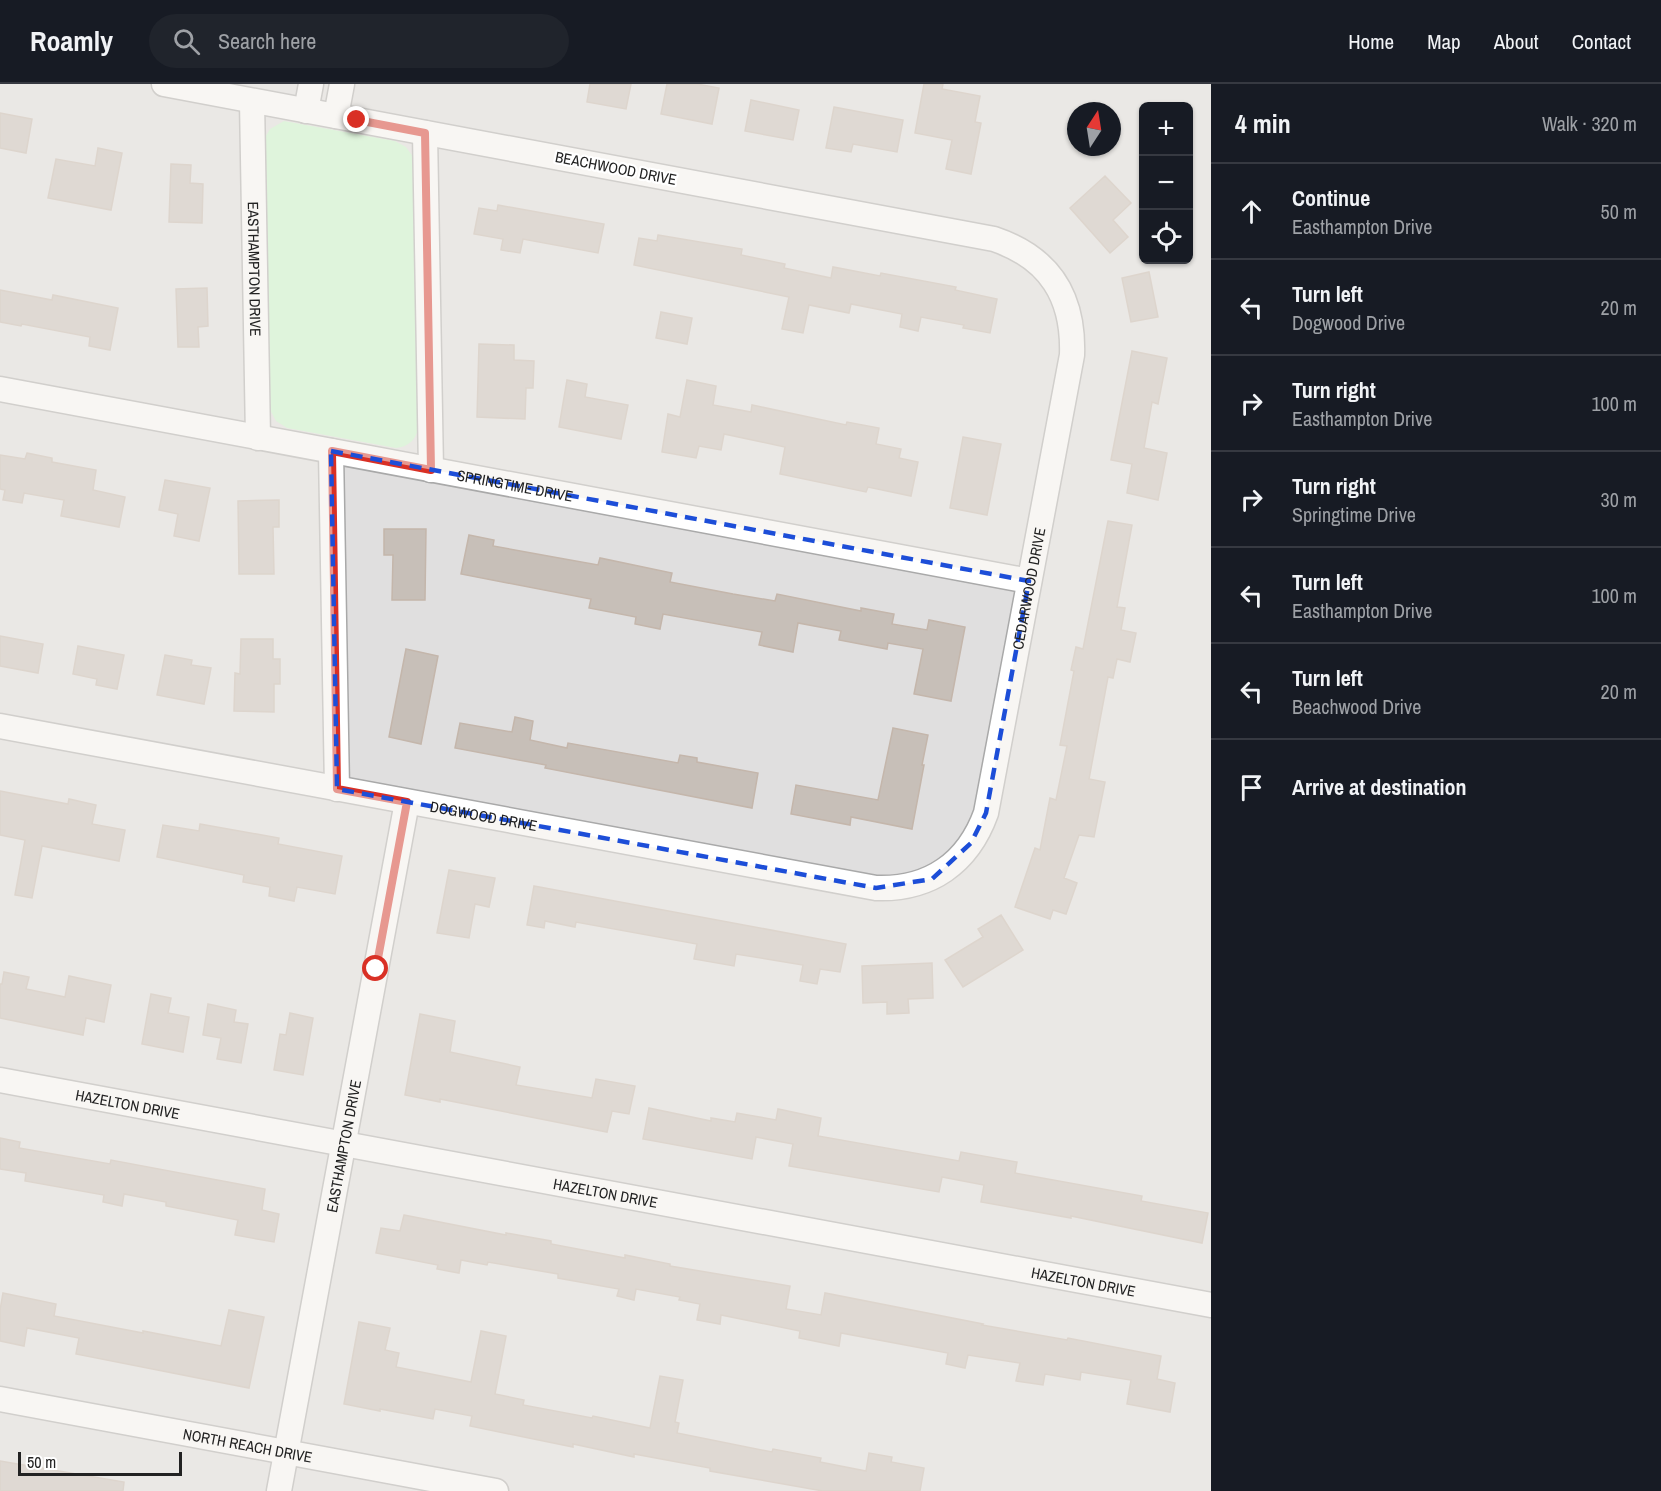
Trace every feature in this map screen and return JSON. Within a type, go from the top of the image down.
[{"type":"street","name":"BEACHWOOD DRIVE","points":[[164,84],[994,239],[1028,254],[1042,266],[1054,282]]},
{"type":"street","points":[[306,111],[311,84]]},
{"type":"street","points":[[336,116],[342,84]]},
{"type":"street","name":"EASTHAMPTON DRIVE","points":[[252,101],[258,438]]},
{"type":"street","points":[[425,133],[431,470]]},
{"type":"street","name":"CEDARWOOD DRIVE","points":[[932,879],[961,856],[980,829],[986,813],[1072,355],[1072,326],[1068,310],[1054,282]]},
{"type":"street","name":"SPRINGTIME DRIVE","points":[[0,389],[1029,581]]},
{"type":"street","points":[[332,451],[337,789]]},
{"type":"street","name":"DOGWOOD DRIVE","points":[[0,726],[859,885],[894,888],[932,879]]},
{"type":"street","name":"EASTHAMPTON DRIVE","points":[[279,1491],[407,802]]},
{"type":"street","name":"HAZELTON DRIVE","points":[[0,1080],[1211,1305]]},
{"type":"street","name":"NORTH REACH DRIVE","points":[[0,1399],[496,1491]]},
{"type":"highlighted area","points":[[331,451],[1029,581],[986,813],[971,843],[932,879],[876,888],[337,789]]},
{"type":"shaded area","points":[[0,84],[1211,84],[1211,1491],[0,1491]]},
{"type":"green space","points":[[284,121],[395,141],[406,147],[414,158],[420,422],[413,440],[402,447],[396,448],[287,428],[276,421],[270,410],[264,139],[270,129]]},
{"type":"building","points":[[590,84],[631,84],[626,109],[587,102]]},
{"type":"building","points":[[667,84],[697,84],[719,88],[712,124],[661,114]]},
{"type":"building","points":[[924,84],[943,84],[942,89],[980,96],[975,122],[981,123],[971,174],[946,169],[952,140],[915,133]]},
{"type":"building","points":[[751,100],[799,110],[793,140],[745,131]]},
{"type":"building","points":[[834,107],[903,120],[897,152],[853,144],[851,152],[826,148]]},
{"type":"building","points":[[0,113],[32,119],[26,153],[0,148]]},
{"type":"building","points":[[98,148],[122,153],[111,210],[48,198],[56,159],[95,166]]},
{"type":"building","points":[[171,164],[191,165],[190,183],[203,184],[202,223],[169,222]]},
{"type":"building","points":[[1105,176],[1131,203],[1113,220],[1128,237],[1110,253],[1070,208]]},
{"type":"building","points":[[498,205],[604,224],[598,253],[523,239],[520,253],[501,250],[503,239],[474,234],[479,208],[497,211]]},
{"type":"building","points":[[658,235],[742,249],[741,255],[785,264],[784,268],[831,278],[833,267],[880,276],[881,273],[956,287],[955,290],[997,299],[990,333],[963,328],[964,325],[921,317],[918,331],[900,327],[902,314],[851,304],[849,313],[809,305],[803,333],[782,329],[789,297],[634,265],[639,238],[657,241]]},
{"type":"building","points":[[1149,272],[1158,317],[1131,322],[1122,278]]},
{"type":"building","points":[[207,288],[208,326],[198,327],[199,347],[178,347],[176,289]]},
{"type":"building","points":[[0,290],[52,300],[53,295],[118,308],[110,350],[89,346],[90,337],[0,322]]},
{"type":"building","points":[[661,312],[692,318],[687,344],[656,338]]},
{"type":"building","points":[[479,344],[514,345],[514,360],[534,361],[533,388],[526,388],[525,419],[477,417]]},
{"type":"building","points":[[1132,351],[1167,358],[1158,404],[1152,402],[1144,448],[1167,453],[1158,500],[1127,493],[1132,464],[1111,460]]},
{"type":"building","points":[[567,380],[587,384],[585,397],[628,405],[621,439],[559,427]]},
{"type":"building","points":[[687,380],[716,386],[713,405],[751,412],[752,405],[846,425],[847,422],[879,428],[876,444],[901,449],[899,458],[918,462],[911,496],[868,487],[866,492],[780,474],[785,447],[724,434],[721,450],[699,446],[696,458],[662,452],[668,414],[680,417]]},
{"type":"building","points":[[963,437],[1001,444],[987,515],[950,508]]},
{"type":"building","points":[[27,453],[52,458],[52,462],[96,470],[93,490],[125,497],[119,527],[61,516],[64,500],[24,493],[22,503],[3,500],[5,490],[0,489],[0,455],[25,459]]},
{"type":"building","points":[[165,480],[210,488],[199,541],[174,536],[178,514],[159,510]]},
{"type":"building","points":[[279,500],[279,527],[273,527],[274,574],[239,574],[238,501]]},
{"type":"building","points":[[1108,521],[1132,525],[1117,607],[1125,608],[1121,630],[1136,633],[1130,662],[1117,659],[1113,678],[1108,677],[1089,779],[1105,782],[1094,837],[1079,835],[1064,878],[1077,883],[1066,914],[1053,910],[1050,919],[1015,907],[1035,848],[1040,850],[1050,798],[1056,800],[1067,746],[1060,745],[1074,671],[1071,670],[1076,647],[1083,649]]},
{"type":"building","points":[[384,529],[426,529],[425,600],[392,600],[393,555],[384,555]]},
{"type":"building","points":[[469,535],[494,540],[493,546],[598,565],[600,558],[672,573],[670,582],[733,594],[775,601],[777,594],[861,611],[861,608],[894,614],[892,624],[927,630],[929,620],[965,627],[951,701],[914,694],[923,649],[888,643],[887,649],[839,640],[841,631],[798,623],[793,652],[759,645],[762,632],[663,614],[660,629],[635,624],[636,617],[589,608],[591,599],[461,574]]},
{"type":"building","points":[[0,636],[43,644],[38,673],[0,666]]},
{"type":"building","points":[[241,639],[273,639],[273,659],[280,659],[280,684],[274,684],[274,712],[234,711],[235,673],[240,674]]},
{"type":"building","points":[[78,646],[124,655],[117,689],[96,685],[97,679],[73,674]]},
{"type":"building","points":[[406,649],[438,656],[421,744],[389,737]]},
{"type":"building","points":[[165,655],[192,660],[191,665],[211,668],[204,704],[157,695]]},
{"type":"building","points":[[515,717],[533,721],[530,740],[567,748],[568,743],[678,763],[680,755],[697,758],[697,762],[758,773],[752,808],[455,748],[460,723],[512,732]]},
{"type":"building","points":[[893,728],[928,735],[912,829],[851,817],[850,825],[791,814],[796,785],[878,800]]},
{"type":"building","points":[[0,791],[68,804],[69,799],[96,805],[92,824],[125,830],[119,861],[42,846],[32,898],[15,895],[25,840],[0,835]]},
{"type":"building","points":[[200,824],[279,838],[278,844],[342,856],[335,894],[297,887],[294,901],[269,896],[270,887],[243,882],[244,875],[157,857],[163,825],[199,831]]},
{"type":"building","points":[[449,870],[495,878],[489,907],[475,904],[469,938],[437,933]]},
{"type":"building","points":[[534,886],[846,944],[840,972],[820,969],[817,984],[800,981],[803,965],[736,954],[734,966],[694,959],[697,944],[576,922],[575,927],[545,921],[544,928],[527,925]]},
{"type":"building","points":[[1001,915],[1023,950],[963,987],[945,960],[983,937],[978,929]]},
{"type":"building","points":[[932,963],[933,998],[908,999],[909,1013],[887,1014],[887,1002],[863,1003],[862,966]]},
{"type":"building","points":[[4,972],[29,977],[26,989],[65,997],[69,976],[111,985],[104,1022],[86,1018],[83,1035],[0,1018],[0,984],[2,984]]},
{"type":"building","points":[[151,994],[171,998],[168,1013],[189,1017],[183,1052],[142,1044]]},
{"type":"building","points":[[208,1004],[236,1010],[234,1022],[248,1024],[241,1063],[217,1059],[221,1038],[203,1035]]},
{"type":"building","points":[[290,1013],[313,1018],[303,1075],[274,1070],[280,1034],[286,1035]]},
{"type":"building","points":[[420,1014],[455,1021],[450,1052],[520,1067],[516,1085],[592,1098],[596,1079],[635,1086],[629,1114],[612,1111],[607,1132],[440,1099],[440,1102],[405,1095]]},
{"type":"building","points":[[649,1108],[711,1121],[711,1118],[735,1122],[737,1113],[776,1120],[778,1109],[821,1118],[818,1136],[959,1161],[961,1152],[1017,1162],[1015,1173],[1142,1196],[1141,1201],[1208,1213],[1202,1243],[1071,1216],[1071,1218],[981,1202],[984,1185],[942,1177],[939,1192],[789,1166],[793,1144],[756,1137],[752,1159],[643,1139]]},
{"type":"building","points":[[0,1138],[20,1142],[19,1148],[110,1164],[111,1160],[265,1189],[262,1210],[279,1214],[274,1242],[235,1235],[238,1220],[166,1206],[166,1202],[124,1194],[122,1206],[103,1202],[104,1195],[25,1181],[26,1173],[0,1169]]},
{"type":"building","points":[[404,1215],[506,1235],[506,1233],[551,1241],[551,1244],[625,1258],[625,1255],[670,1264],[670,1266],[790,1286],[786,1309],[821,1315],[825,1293],[982,1325],[1067,1340],[1068,1338],[1161,1356],[1157,1379],[1175,1383],[1170,1412],[1127,1404],[1131,1380],[1081,1372],[1080,1380],[1045,1374],[1043,1385],[1016,1381],[1020,1363],[968,1355],[965,1368],[946,1364],[948,1353],[841,1333],[839,1346],[799,1338],[800,1331],[721,1315],[720,1324],[697,1320],[700,1304],[679,1300],[680,1297],[636,1289],[634,1300],[617,1296],[619,1289],[558,1278],[558,1274],[488,1262],[487,1265],[461,1260],[459,1273],[437,1269],[438,1265],[376,1253],[381,1228],[400,1231]]},
{"type":"building","points":[[3,1293],[56,1304],[54,1316],[221,1346],[229,1310],[264,1317],[249,1388],[76,1354],[79,1338],[27,1328],[24,1346],[0,1341],[0,1310]]},
{"type":"building","points":[[359,1322],[390,1328],[385,1350],[399,1353],[396,1367],[471,1382],[481,1331],[506,1336],[495,1394],[524,1400],[523,1405],[592,1418],[593,1416],[650,1428],[660,1376],[683,1380],[675,1422],[679,1423],[677,1433],[772,1452],[773,1449],[821,1458],[820,1462],[866,1471],[869,1453],[892,1457],[891,1462],[924,1468],[920,1491],[823,1491],[710,1471],[710,1468],[634,1454],[634,1457],[573,1444],[573,1447],[470,1426],[472,1416],[435,1409],[433,1419],[344,1404]]},
{"type":"building","points":[[0,1461],[124,1482],[123,1491],[0,1491]]},
{"type":"route","points":[[357,120],[425,133],[431,470],[332,451],[337,789],[407,802],[376,969]]}]
